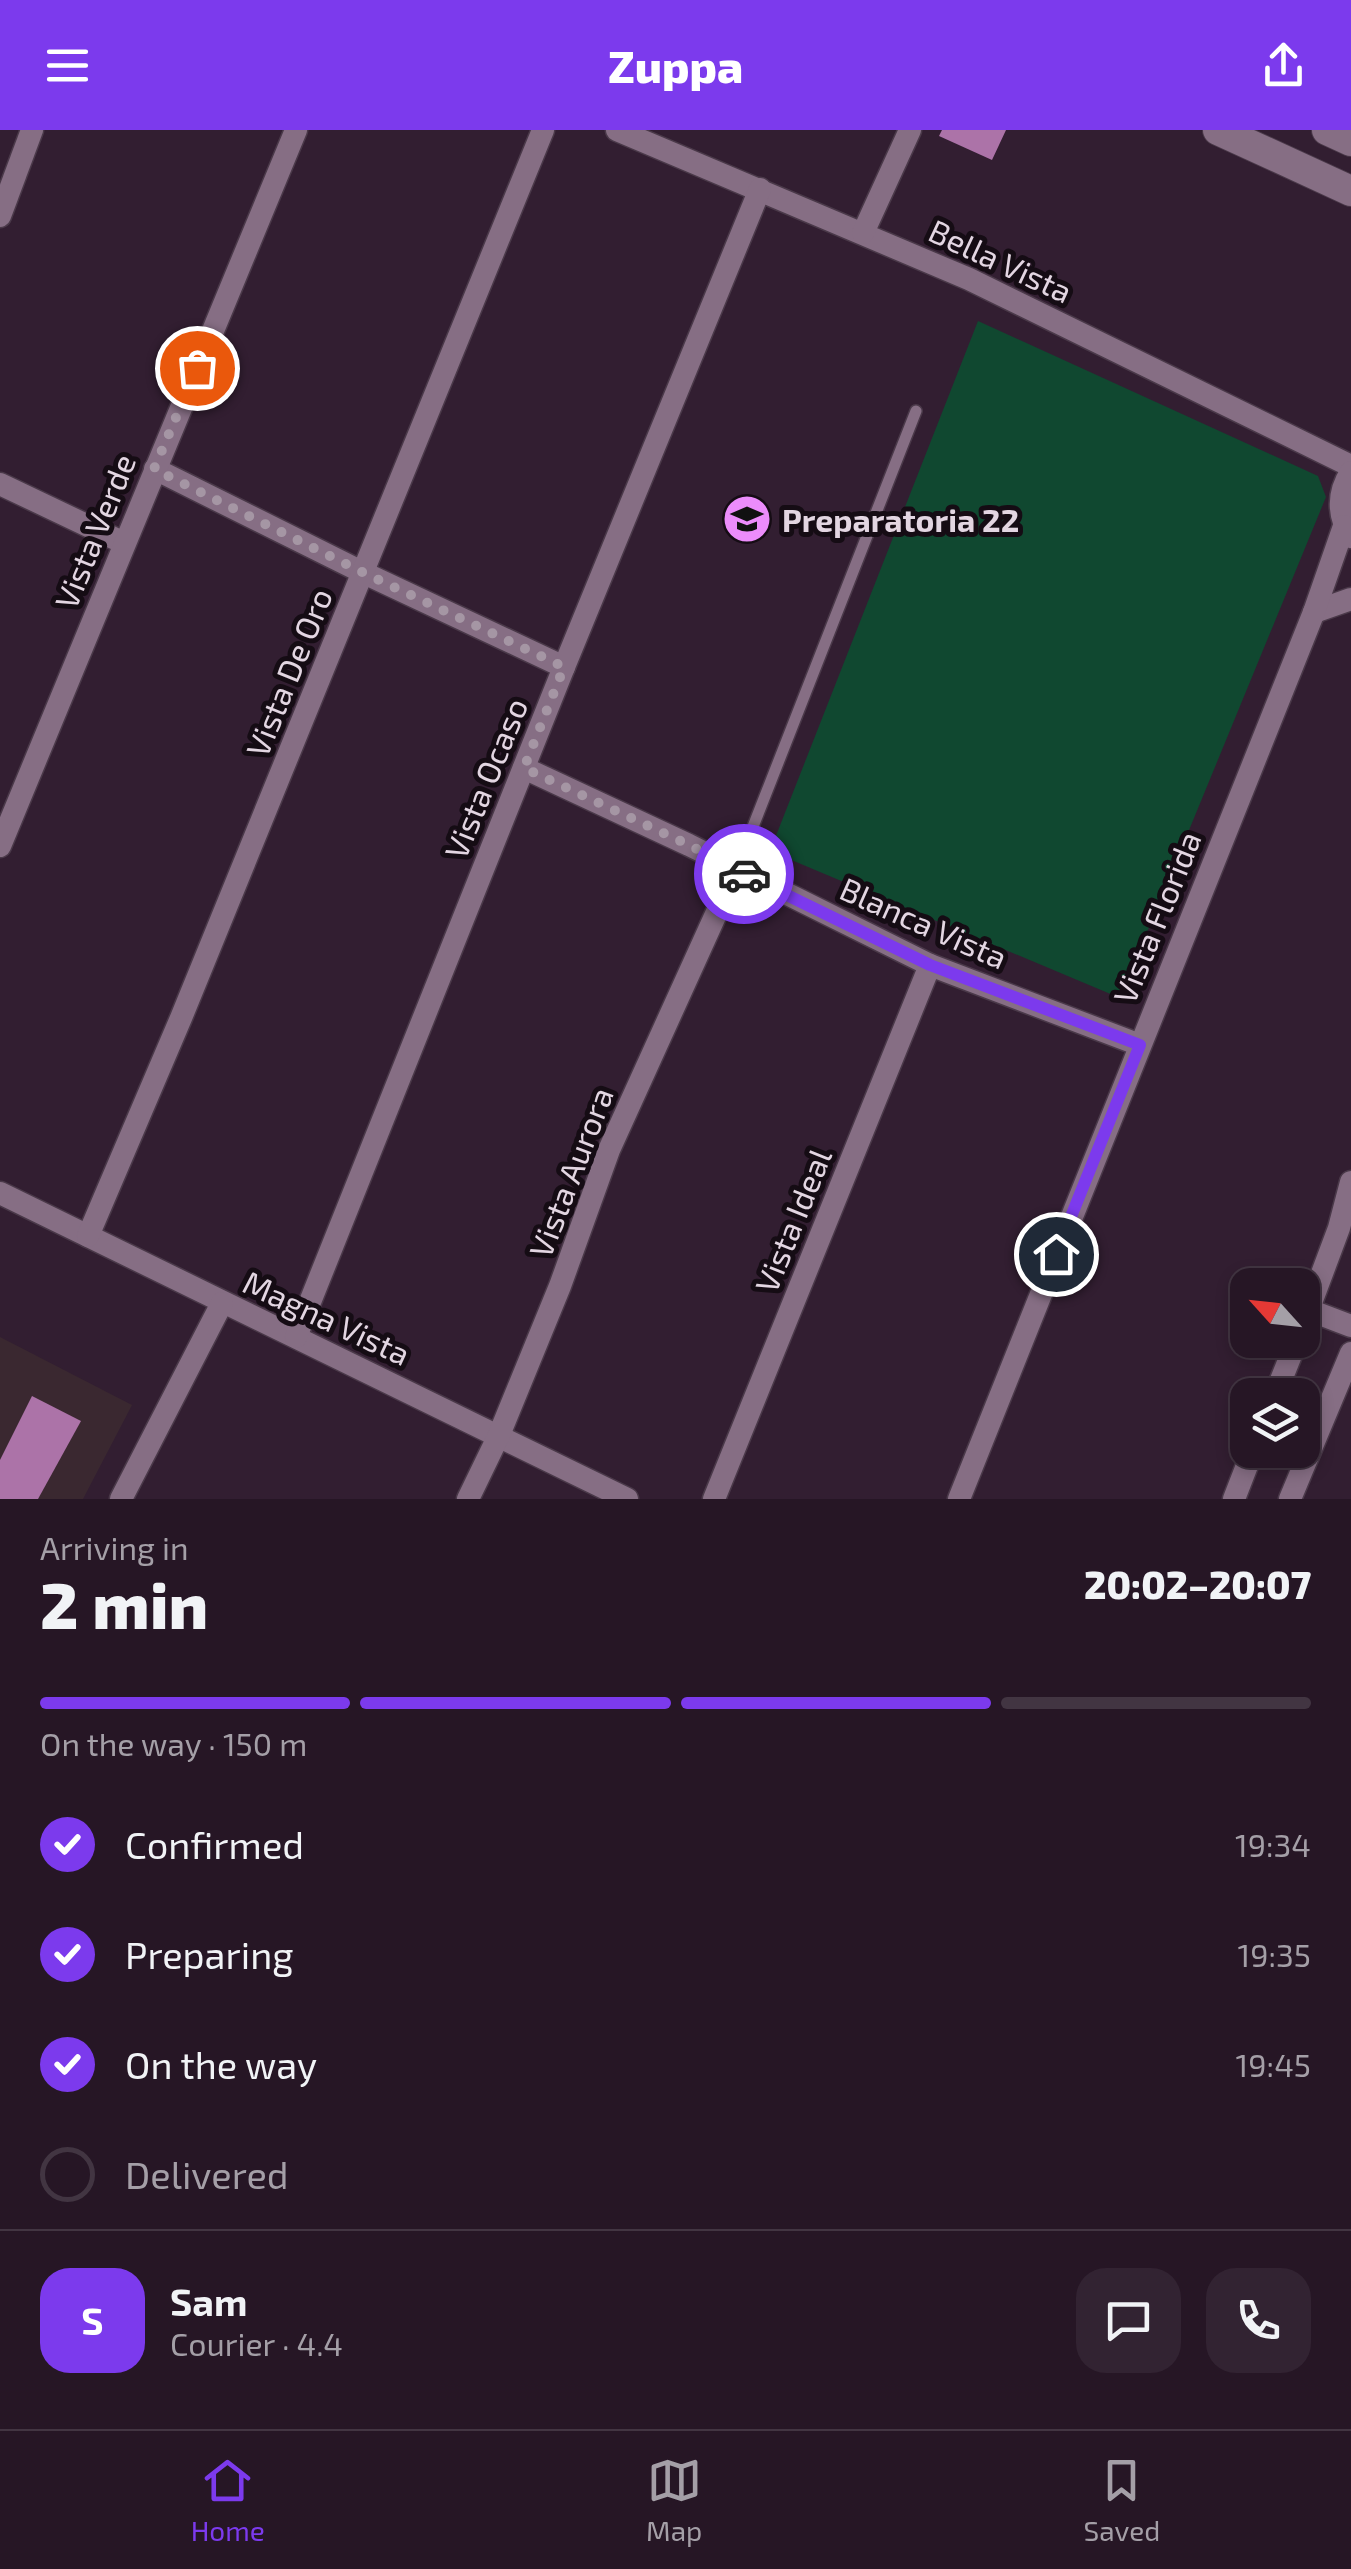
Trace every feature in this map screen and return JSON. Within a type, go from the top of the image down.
[{"type":"street","points":[[0,216],[32,130]]},
{"type":"street","name":"Vista Verde","points":[[0,846],[296,130]]},
{"type":"street","name":"Vista De Oro","points":[[88,1236],[181,1018],[543,130]]},
{"type":"street","name":"Bella Vista","points":[[617,130],[969,279],[1322,450],[1351,469]]},
{"type":"street","points":[[862,233],[910,130]]},
{"type":"street","points":[[1218,130],[1351,191]]},
{"type":"street","points":[[1326,130],[1351,141]]},
{"type":"street","name":"Vista Ocaso","points":[[296,1337],[760,189]]},
{"type":"street","points":[[154,469],[564,667]]},
{"type":"street","name":"Vista Florida","points":[[959,1499],[1348,531],[1339,506],[1342,485],[1351,469]]},
{"type":"street","points":[[0,484],[124,543]]},
{"type":"street","points":[[1314,612],[1351,598]]},
{"type":"street","name":"Blanca Vista","points":[[524,768],[930,965],[1140,1045]]},
{"type":"street","name":"Vista Aurora","points":[[468,1499],[499,1435],[560,1286],[609,1150],[736,870]]},
{"type":"street","name":"Vista Ideal","points":[[714,1499],[930,965]]},
{"type":"street","points":[[1320,1279],[1351,1182]]},
{"type":"street","name":"Magna Vista","points":[[0,1193],[627,1499]]},
{"type":"street","points":[[121,1499],[222,1302]]},
{"type":"street","points":[[1320,1321],[1351,1326]]},
{"type":"street","points":[[1290,1499],[1351,1353]]},
{"type":"street","points":[[1234,1499],[1246,1468]]},
{"type":"lane","points":[[736,870],[916,411]]},
{"type":"shaded area","points":[[0,1337],[132,1405],[83,1499],[0,1499]]},
{"type":"green space","points":[[978,321],[1318,476],[1326,497],[1120,998],[770,851]]},
{"type":"building","points":[[942,130],[1006,130],[992,160],[939,136]]},
{"type":"building","points":[[32,1396],[81,1421],[38,1499],[0,1499],[0,1460]]},
{"type":"way so far","points":[[197,368],[154,469],[564,667],[524,768],[744,874]]},
{"type":"place","name":"Preparatoria 22","points":[[747,519]]},
{"type":"route","points":[[744,874],[930,965],[1140,1045],[1056,1254]]}]
